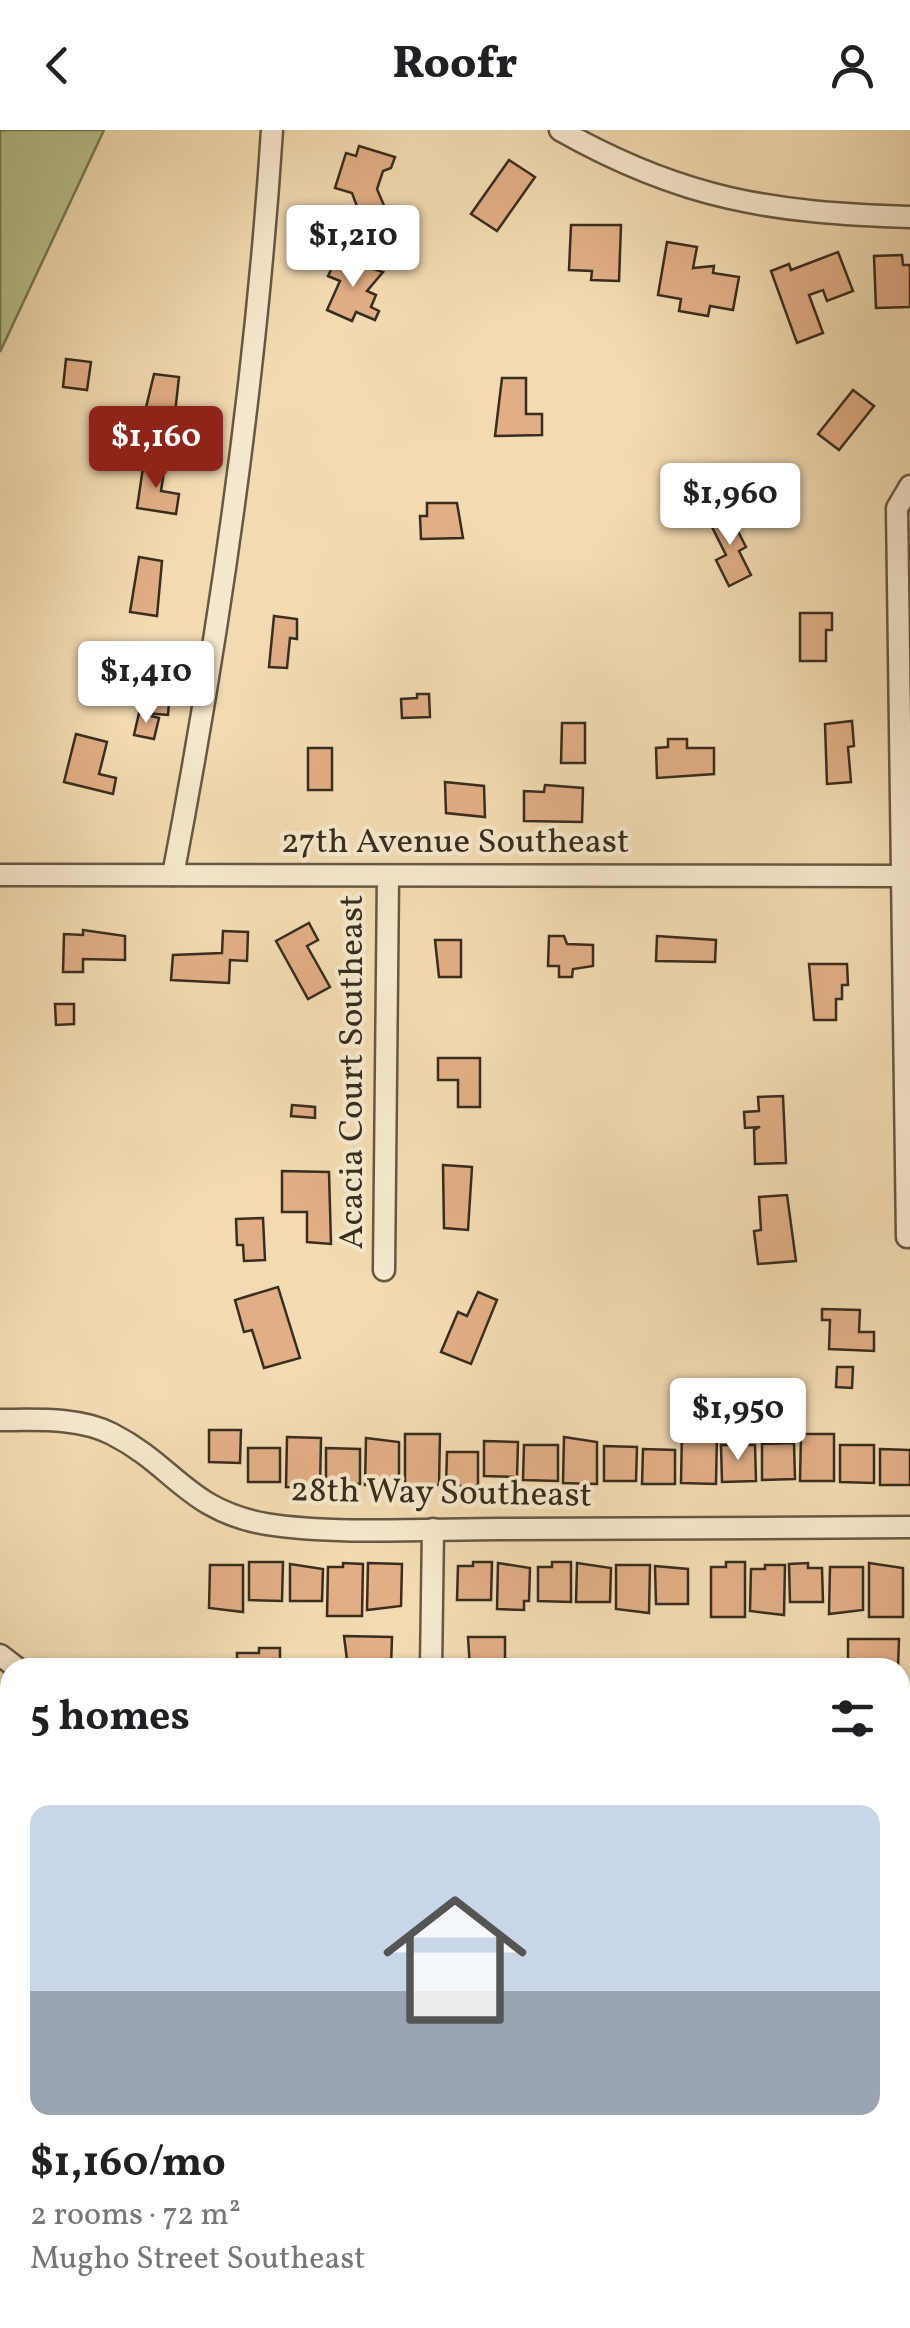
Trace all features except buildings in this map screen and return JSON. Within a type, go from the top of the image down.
[{"type":"street","points":[[173,875],[197,752],[256,356],[272,130]]},
{"type":"street","points":[[560,130],[646,174],[718,198],[815,214],[910,217]]},
{"type":"street","points":[[907,1237],[906,876],[897,508],[910,486]]},
{"type":"street","name":"27th Avenue Southeast","points":[[0,875],[906,876]]},
{"type":"street","name":"Acacia Court Southeast","points":[[384,1270],[388,876]]},
{"type":"street","name":"28th Way Southeast","points":[[0,1420],[54,1420],[110,1432],[150,1459],[199,1502],[237,1518],[270,1524],[433,1529],[910,1528]]},
{"type":"street","points":[[432,1658],[433,1529]]},
{"type":"green space","points":[[0,130],[104,130],[0,352]]}]
